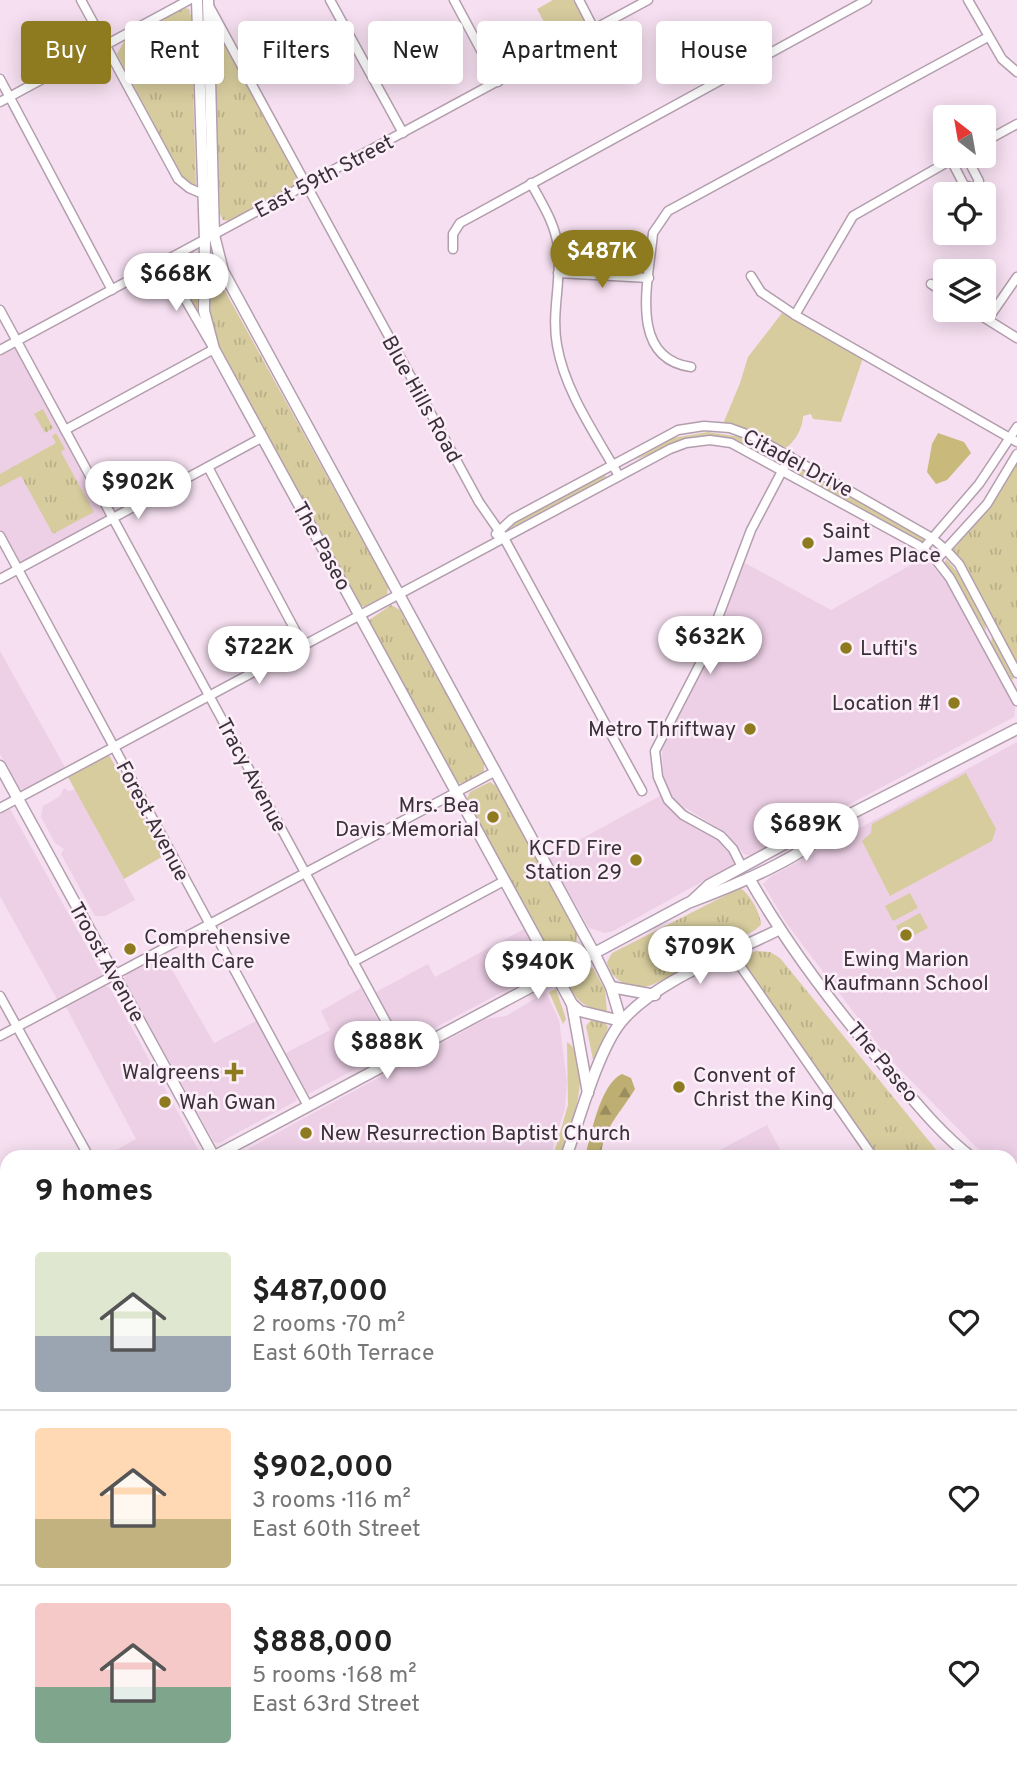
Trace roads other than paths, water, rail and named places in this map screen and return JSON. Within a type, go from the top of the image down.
[{"type":"main road","name":"The Paseo","points":[[197,0],[203,194],[210,238],[223,271],[594,953],[611,986],[621,1021]]},
{"type":"main road","name":"The Paseo","points":[[208,2],[210,238],[204,311],[214,349],[572,1004],[588,1097]]},
{"type":"main road","points":[[692,901],[706,898],[749,878],[819,838],[839,820],[1017,729]]},
{"type":"main road","name":"Troost Avenue","points":[[0,766],[210,1150]]},
{"type":"main road","points":[[227,1150],[692,901],[709,885],[823,823],[839,820]]},
{"type":"main road","points":[[749,878],[751,870],[787,843]]},
{"type":"main road","points":[[706,898],[736,878],[742,867]]},
{"type":"main road","name":"The Paseo","points":[[749,878],[778,930],[865,1043],[929,1117],[962,1150]]},
{"type":"main road","points":[[569,1150],[604,1053],[621,1021],[654,995],[778,930]]},
{"type":"main road","points":[[611,986],[654,995]]},
{"type":"main road","points":[[572,1004],[580,1011],[621,1021]]},
{"type":"street","points":[[81,0],[92,21]]},
{"type":"street","points":[[111,42],[189,0]]},
{"type":"street","points":[[330,0],[402,133]]},
{"type":"street","points":[[454,0],[477,43]]},
{"type":"street","points":[[579,0],[590,21]]},
{"type":"street","name":"East 59th Street","points":[[609,21],[648,0]]},
{"type":"street","points":[[453,250],[453,234],[460,223],[867,0]]},
{"type":"street","points":[[968,0],[1002,59],[1017,72]]},
{"type":"street","name":"Blue Hills Road","points":[[208,2],[482,509],[501,534],[642,791]]},
{"type":"street","points":[[691,367],[667,360],[651,341],[646,323],[653,233],[668,211],[988,37]]},
{"type":"street","points":[[111,56],[178,179],[203,194]]},
{"type":"street","points":[[0,79],[112,290]]},
{"type":"street","points":[[0,102],[34,84]]},
{"type":"street","name":"East 59th Street","points":[[0,350],[494,84]]},
{"type":"street","points":[[996,135],[1017,124]]},
{"type":"street","points":[[795,315],[853,216],[937,168]]},
{"type":"street","points":[[958,168],[964,185],[975,188],[979,181],[972,168]]},
{"type":"street","points":[[531,183],[554,229],[558,249],[554,319],[561,363],[574,395],[619,476]]},
{"type":"street","points":[[65,430],[214,349],[164,263]]},
{"type":"street","points":[[558,273],[649,278]]},
{"type":"street","points":[[751,276],[756,287],[766,296],[795,315],[1013,440]]},
{"type":"street","points":[[996,308],[1017,278]]},
{"type":"street","name":"Tracy Avenue","points":[[0,310],[404,1055]]},
{"type":"street","points":[[993,322],[1017,338]]},
{"type":"street","name":"Citadel Drive","points":[[501,534],[512,519],[663,436],[704,426],[744,432],[932,538],[946,550],[959,564],[1017,673]]},
{"type":"street","points":[[923,549],[1013,440],[1017,427]]},
{"type":"street","points":[[0,579],[263,437]]},
{"type":"street","name":"Citadel Drive","points":[[501,534],[670,449],[710,440],[748,450],[923,549],[936,560],[950,578],[1017,701]]},
{"type":"street","points":[[936,560],[987,503],[1017,454]]},
{"type":"street","points":[[742,867],[733,849],[721,836],[683,815],[668,800],[658,777],[655,751],[702,660],[751,530],[790,456]]},
{"type":"street","points":[[208,467],[303,645]]},
{"type":"street","points":[[0,808],[486,547],[501,534]]},
{"type":"street","name":"Forest Avenue","points":[[0,536],[308,1106]]},
{"type":"street","points":[[0,1036],[496,771]]},
{"type":"street","points":[[353,962],[504,881]]},
{"type":"street","points":[[732,954],[868,1150]]},
{"type":"street","points":[[0,996],[85,1150]]},
{"type":"place","name":"Saint James Place","points":[[808,543]]},
{"type":"place","name":"Lufti's","points":[[846,648]]},
{"type":"place","name":"Location #1","points":[[954,703]]},
{"type":"place","name":"Metro Thriftway","points":[[750,729]]},
{"type":"place","name":"Mrs. Bea Davis Memorial","points":[[493,817]]},
{"type":"place","name":"KCFD Fire Station 29","points":[[636,860]]},
{"type":"place","name":"Ewing Marion Kaufmann School","points":[[906,935]]},
{"type":"place","name":"Comprehensive Health Care","points":[[130,949]]},
{"type":"place","name":"Walgreens","points":[[234,1072]]},
{"type":"place","name":"Convent of Christ the King","points":[[679,1087]]},
{"type":"place","name":"Wah Gwan","points":[[165,1102]]},
{"type":"place","name":"New Resurrection Baptist Church","points":[[306,1133]]}]
